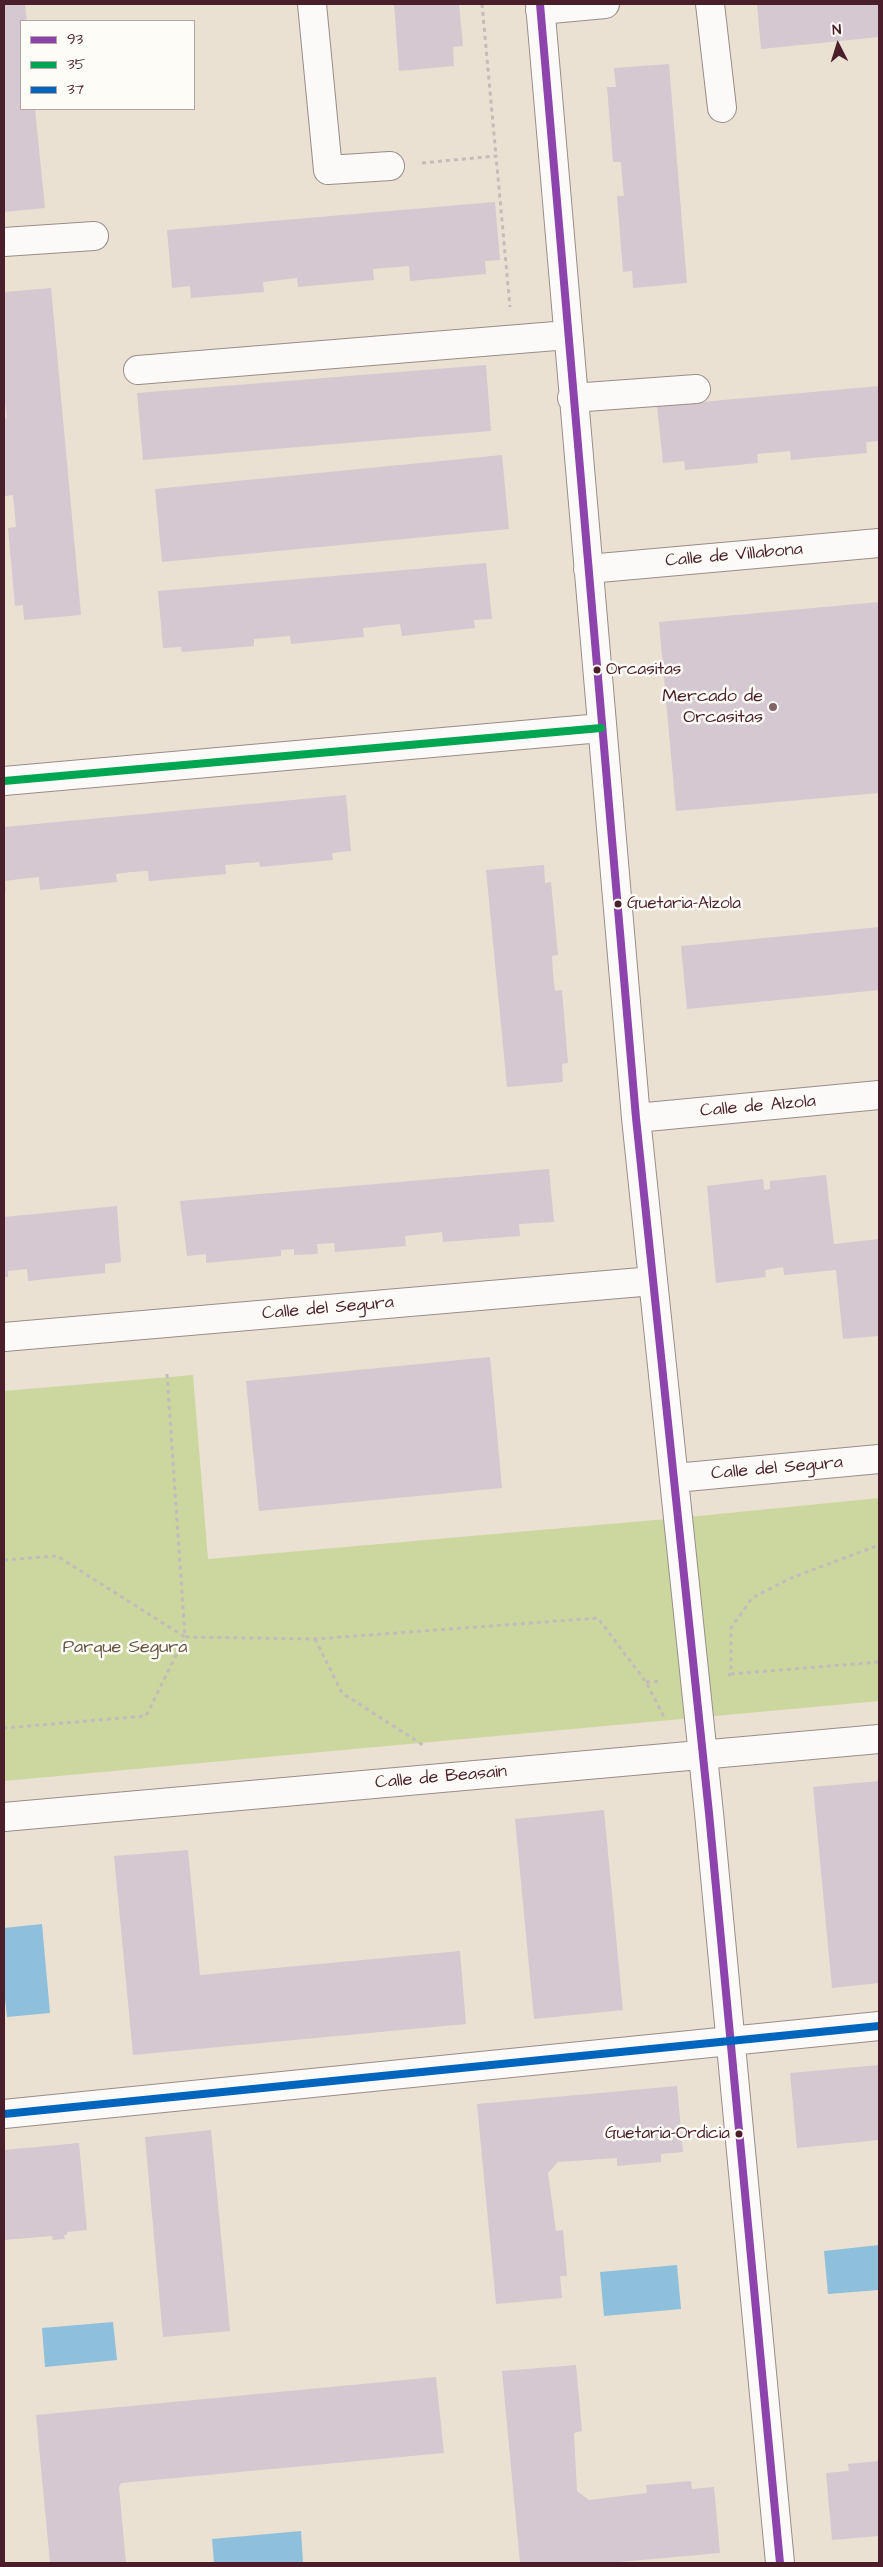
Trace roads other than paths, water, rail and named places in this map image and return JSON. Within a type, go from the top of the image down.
[{"type":"street","points":[[312,4],[328,170],[390,166]]},
{"type":"street","points":[[605,4],[540,7],[572,398],[636,1118],[675,1478],[780,2563]]},
{"type":"street","points":[[710,4],[722,108]]},
{"type":"street","points":[[4,242],[94,236]]},
{"type":"street","points":[[138,370],[568,335]]},
{"type":"street","points":[[572,398],[696,389]]},
{"type":"street","name":"Calle de Villabona","points":[[588,569],[879,542]]},
{"type":"street","points":[[4,781],[601,728]]},
{"type":"street","name":"Calle de Alzola","points":[[636,1118],[879,1095]]},
{"type":"street","name":"Calle del Segura","points":[[4,1338],[653,1281]]},
{"type":"street","name":"Calle del Segura","points":[[675,1478],[879,1459]]},
{"type":"street","name":"Calle de Beasain","points":[[4,1817],[879,1739]]},
{"type":"street","points":[[4,2114],[879,2026]]},
{"type":"water","points":[[42,1924],[50,2013],[7,2017],[4,1989],[4,1928]]},
{"type":"water","points":[[879,2245],[879,2290],[828,2294],[824,2251]]},
{"type":"water","points":[[677,2265],[681,2309],[604,2316],[600,2272]]},
{"type":"water","points":[[113,2322],[117,2360],[45,2367],[42,2328]]},
{"type":"water","points":[[301,2531],[303,2563],[214,2563],[212,2539]]},
{"type":"place","name":"Orcasitas","points":[[597,670]]},
{"type":"place","name":"Mercado de Orcasitas","points":[[773,707]]},
{"type":"place","name":"Guetaria-Alzola","points":[[618,904]]},
{"type":"place","name":"Guetaria-Ordicia","points":[[739,2134]]},
{"type":"park label","name":"Parque Segura","points":[[125,1648]]}]
